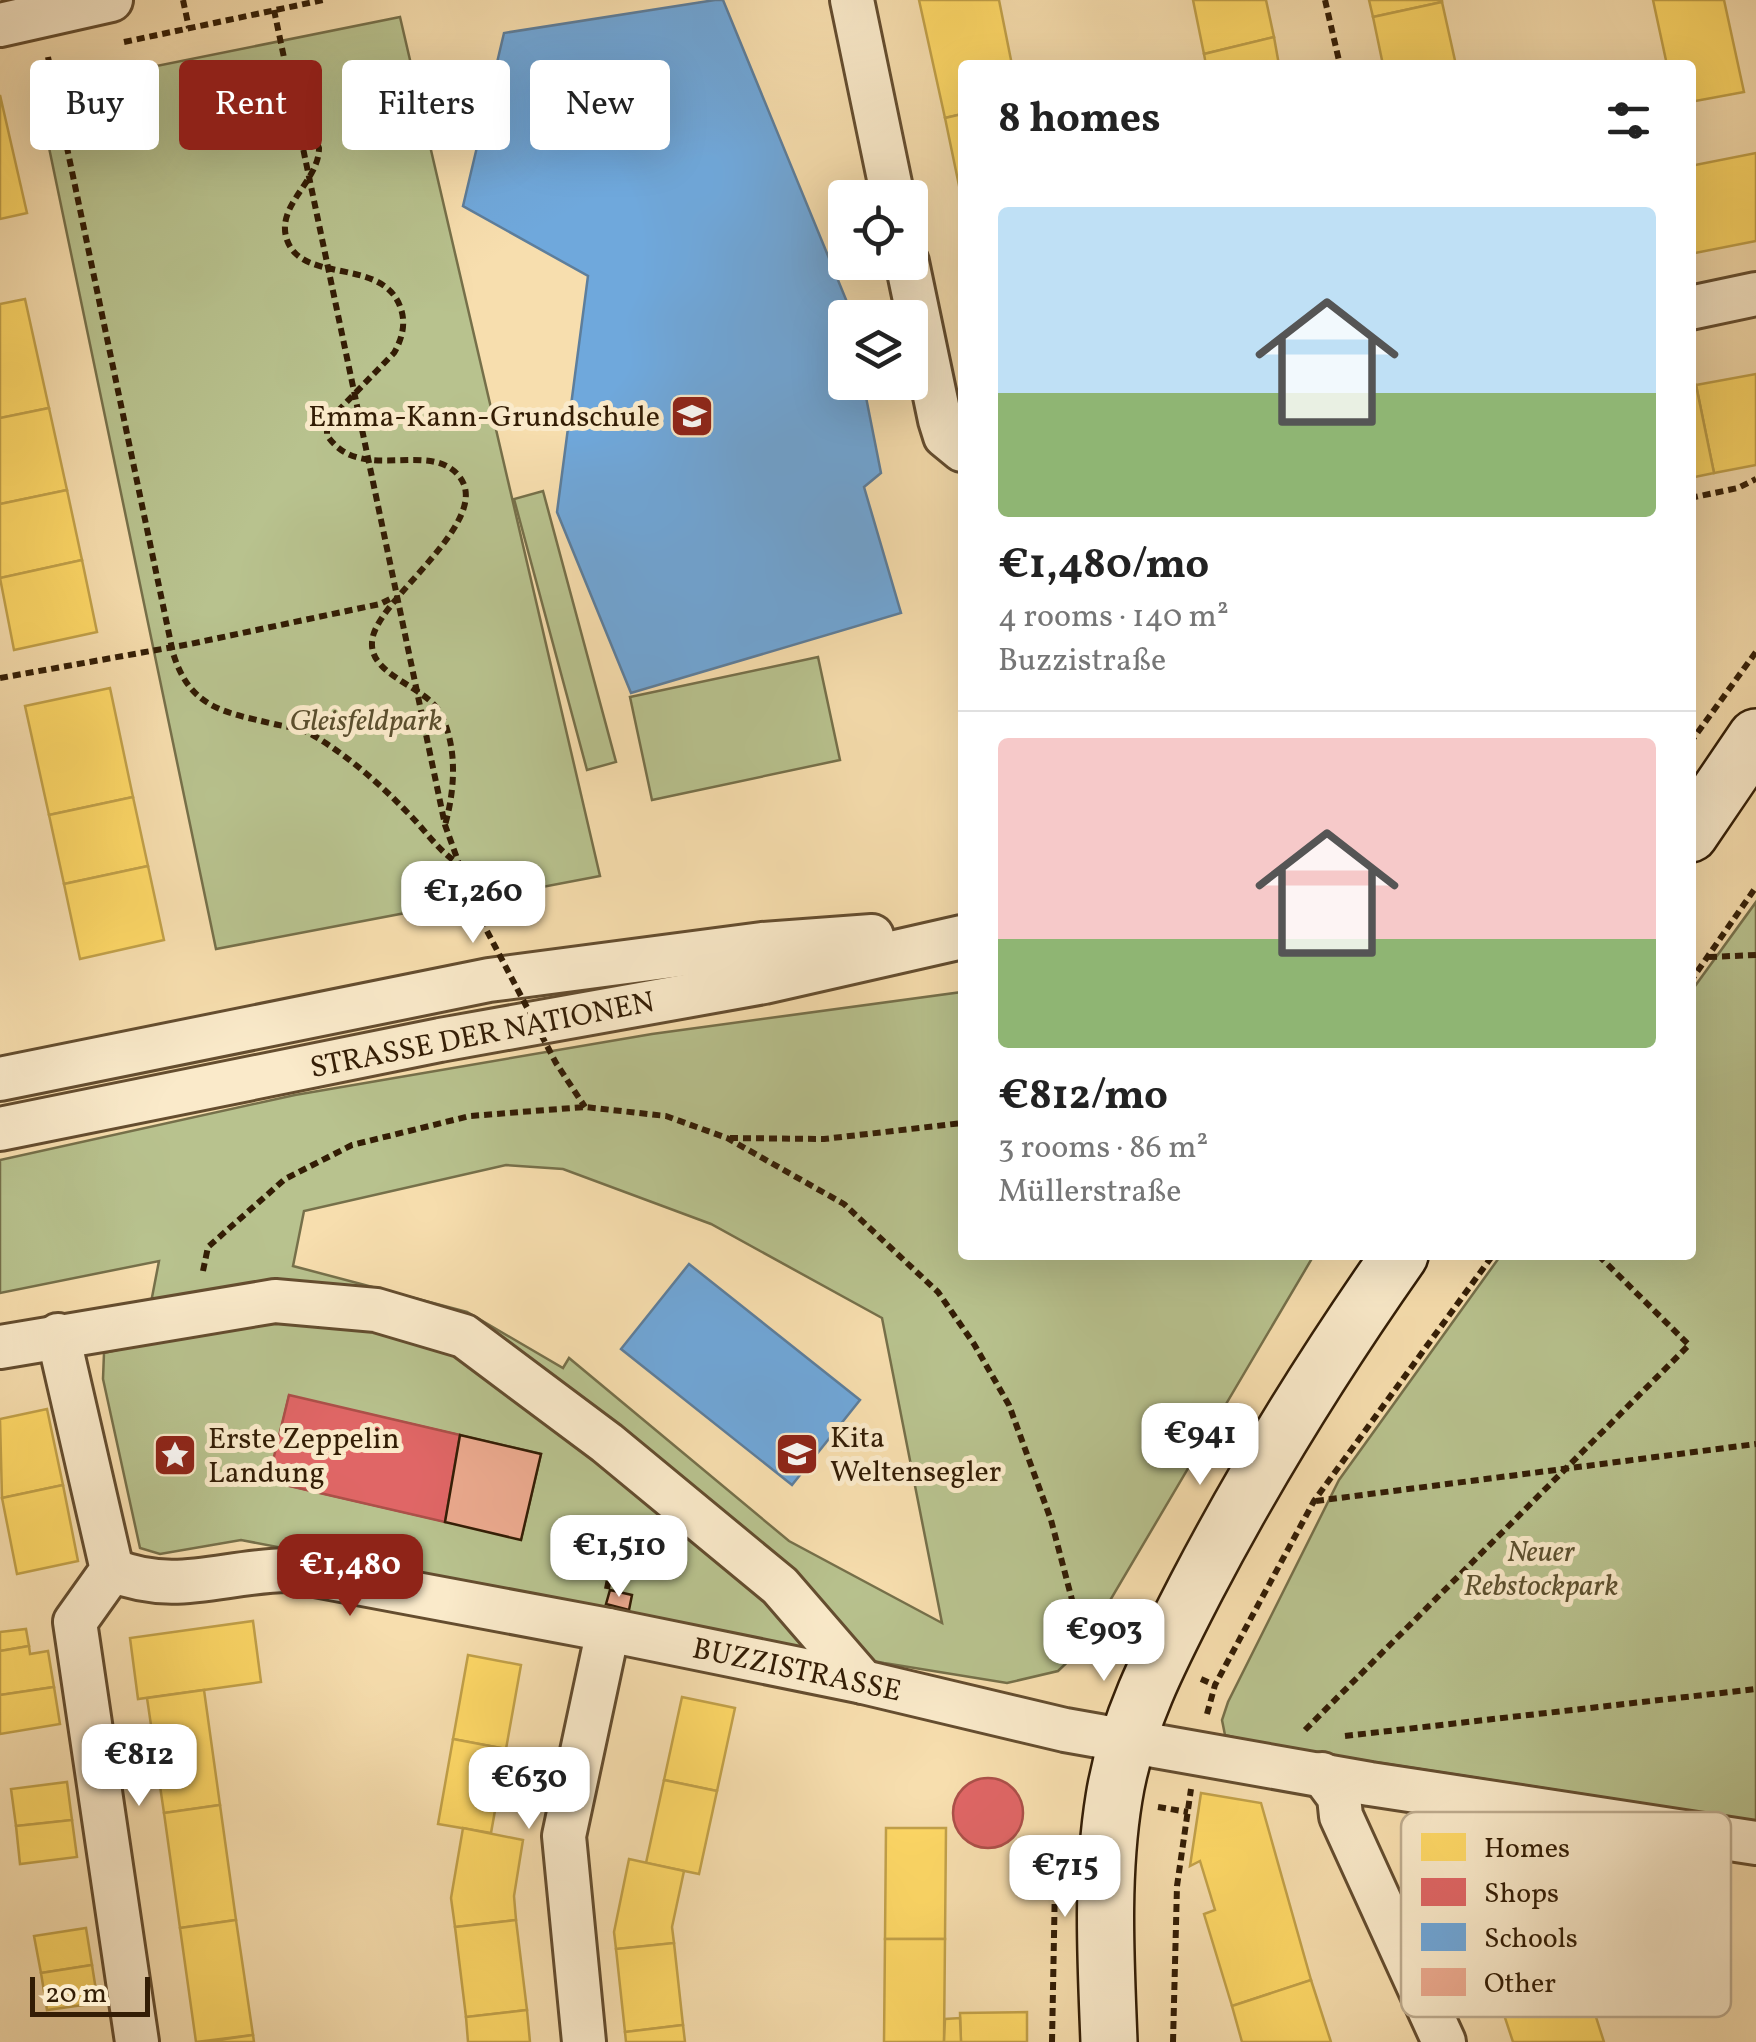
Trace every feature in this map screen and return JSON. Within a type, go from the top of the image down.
[{"type":"main road","points":[[1696,823],[1723,771],[1756,736]]},
{"type":"main road","points":[[1109,2042],[1108,1863],[1114,1800],[1127,1740],[1159,1660],[1236,1512],[1325,1362],[1396,1260]]},
{"type":"street","points":[[0,24],[112,0]]},
{"type":"street","points":[[852,0],[889,180]]},
{"type":"street","points":[[911,280],[940,420],[946,436],[958,446]]},
{"type":"street","points":[[1696,307],[1756,294]]},
{"type":"street","name":"STRASSE DER NATIONEN","points":[[0,1079],[490,980],[762,944],[958,929]]},
{"type":"street","name":"STRASSE DER NATIONEN","points":[[0,1129],[440,1040],[764,982],[958,938]]},
{"type":"street","points":[[0,1347],[275,1301],[376,1310],[464,1336],[607,1443],[780,1586],[863,1682]]},
{"type":"street","points":[[58,1335],[112,1570],[75,1622],[136,2042]]},
{"type":"street","name":"BUZZISTRASSE","points":[[112,1570],[139,1581],[169,1584],[288,1570],[863,1682],[1066,1730],[1196,1752],[1327,1756],[1558,1812]]},
{"type":"street","points":[[584,2042],[564,1836],[604,1629]]},
{"type":"street","points":[[1327,1756],[1341,1816],[1401,1948]]},
{"type":"street","name":"BUZZISTRASSE","points":[[1731,1840],[1756,1844]]},
{"type":"street","points":[[1433,2017],[1444,2042]]},
{"type":"path","points":[[183,0],[189,28]]},
{"type":"path","points":[[130,40],[323,0]]},
{"type":"path","points":[[1325,0],[1339,60]]},
{"type":"path","points":[[274,10],[284,60]]},
{"type":"path","points":[[48,57],[172,648],[184,684],[196,696],[227,712],[307,732],[355,764],[457,863]]},
{"type":"path","points":[[303,150],[445,825],[474,908],[556,1063],[586,1107]]},
{"type":"path","points":[[319,150],[309,180],[287,214],[286,239],[298,254],[330,269],[360,274],[388,288],[403,314],[401,341],[394,353],[334,415],[326,435],[342,453],[367,460],[392,458],[434,464],[456,472],[465,488],[461,518],[449,537],[396,596],[374,632],[374,653],[388,670],[441,713],[454,780],[445,825]]},
{"type":"path","points":[[1696,497],[1738,488],[1756,479]]},
{"type":"path","points":[[0,678],[172,648],[380,604],[396,596]]},
{"type":"path","points":[[1723,771],[1698,728],[1756,652]]},
{"type":"path","points":[[1696,973],[1756,887]]},
{"type":"path","points":[[1708,956],[1756,955]]},
{"type":"path","points":[[197,1312],[208,1247],[285,1179],[352,1145],[453,1120],[586,1107],[666,1116],[727,1138],[844,1204],[938,1292],[974,1344],[1008,1405],[1052,1520],[1080,1630],[1098,1636]]},
{"type":"path","points":[[727,1138],[824,1139],[958,1123]]},
{"type":"path","points":[[1173,2042],[1177,1886],[1196,1752],[1216,1685],[1314,1501],[1490,1260]]},
{"type":"path","points":[[1293,1741],[1689,1345],[1603,1260]]},
{"type":"path","points":[[1314,1501],[1756,1444]]},
{"type":"path","points":[[604,1629],[616,1542],[661,1487]]},
{"type":"path","points":[[1327,1756],[1756,1689]]},
{"type":"green space","name":"Gleisfeldpark","points":[[400,17],[410,60],[342,60],[342,150],[431,150],[600,876],[216,949],[50,150],[159,150],[159,65],[179,61],[179,150],[322,150],[322,60],[186,60]]},
{"type":"green space","points":[[543,491],[616,762],[587,770],[514,499]]},
{"type":"green space","points":[[818,657],[840,760],[652,800],[630,697]]},
{"type":"green space","name":"Neuer Rebstockpark","points":[[1756,902],[1756,1821],[1731,1817],[1731,1812],[1698,1812],[1265,1745],[1225,1735],[1222,1720],[1228,1702],[1339,1480],[1497,1260],[1696,1260],[1696,985]]},
{"type":"green space","points":[[958,993],[958,1260],[1311,1260],[1082,1648],[1058,1671],[1007,1683],[241,1540],[160,1554],[140,1548],[103,1379],[104,1353],[143,1344],[159,1261],[0,1293],[0,1160],[295,1095],[652,1034]],"holes":[[[506,1165],[563,1169],[711,1224],[882,1318],[942,1623],[789,1541],[569,1358],[563,1368],[467,1312],[293,1266],[304,1211]],[[289,1396],[541,1454],[521,1539],[269,1481]]]},
{"type":"building: Homes","points":[[919,0],[999,0],[1011,60],[958,60],[958,115],[945,118]]},
{"type":"building: Homes","points":[[1193,0],[1266,0],[1274,37],[1204,54]]},
{"type":"building: Homes","points":[[1369,0],[1442,0],[1442,2],[1373,17]]},
{"type":"building: Homes","points":[[1653,0],[1724,0],[1744,92],[1696,101],[1696,60],[1666,60]]},
{"type":"building: Homes","points":[[1442,2],[1455,60],[1382,60],[1373,17]]},
{"type":"building: Homes","points":[[1274,37],[1278,60],[1205,60],[1204,54]]},
{"type":"building: Homes","points":[[0,95],[27,213],[0,219]]},
{"type":"building: Homes","points":[[958,115],[958,181],[945,118]]},
{"type":"building: Homes","points":[[1756,153],[1756,241],[1696,253],[1696,165]]},
{"type":"building: Homes","points":[[25,299],[49,408],[0,418],[0,304]]},
{"type":"building: Homes","points":[[1756,374],[1756,465],[1714,473],[1696,385]]},
{"type":"building: Homes","points":[[1696,385],[1714,473],[1696,477]]},
{"type":"building: Homes","points":[[49,408],[67,490],[0,504],[0,418]]},
{"type":"building: Homes","points":[[67,490],[82,560],[0,578],[0,504]]},
{"type":"building: Homes","points":[[82,560],[97,632],[14,650],[0,578]]},
{"type":"building: Homes","points":[[110,688],[133,797],[49,815],[25,706]]},
{"type":"building: Homes","points":[[133,797],[148,866],[64,884],[49,815]]},
{"type":"building: Homes","points":[[148,866],[164,940],[80,959],[64,884]]},
{"type":"building: Homes","points":[[47,1409],[63,1485],[2,1498],[0,1419]]},
{"type":"building: Homes","points":[[63,1485],[78,1561],[17,1574],[2,1498]]},
{"type":"building: Homes","points":[[253,1621],[261,1682],[138,1699],[130,1638]]},
{"type":"building: Homes","points":[[26,1629],[29,1646],[0,1651],[0,1632]]},
{"type":"building: Homes","points":[[29,1646],[30,1654],[48,1651],[54,1687],[0,1695],[0,1651]]},
{"type":"building: Homes","points":[[468,1655],[521,1665],[506,1749],[453,1739]]},
{"type":"building: Homes","points":[[54,1687],[60,1724],[0,1734],[0,1695]]},
{"type":"building: Homes","points":[[204,1690],[220,1805],[164,1813],[147,1698]]},
{"type":"building: Homes","points":[[682,1697],[735,1708],[717,1791],[664,1780]]},
{"type":"building: Homes","points":[[453,1739],[506,1749],[491,1833],[438,1824]]},
{"type":"building: Homes","points":[[664,1780],[717,1791],[699,1874],[646,1863]]},
{"type":"building: Homes","points":[[67,1782],[72,1820],[16,1826],[11,1789]]},
{"type":"building: Homes","points":[[1201,1793],[1261,1803],[1311,1980],[1232,2006],[1204,1914],[1215,1910],[1200,1861],[1190,1866]]},
{"type":"building: Homes","points":[[220,1805],[236,1920],[180,1928],[164,1813]]},
{"type":"building: Homes","points":[[72,1820],[77,1857],[20,1864],[16,1826]]},
{"type":"building: Homes","points":[[463,1828],[523,1840],[514,1896],[516,1920],[455,1927],[451,1898]]},
{"type":"building: Homes","points":[[886,1828],[946,1828],[945,1939],[885,1939]]},
{"type":"building: Homes","points":[[629,1859],[684,1871],[672,1927],[674,1943],[616,1949],[614,1932]]},
{"type":"building: Homes","points":[[236,1920],[253,2035],[196,2042],[180,1928]]},
{"type":"building: Homes","points":[[516,1920],[527,2010],[466,2017],[455,1927]]},
{"type":"building: Homes","points":[[86,1928],[92,1965],[41,1973],[34,1936]]},
{"type":"building: Homes","points":[[885,1939],[945,1939],[944,2042],[884,2042]]},
{"type":"building: Homes","points":[[674,1943],[683,2025],[625,2032],[616,1949]]},
{"type":"building: Homes","points":[[92,1965],[98,2003],[47,2010],[41,1973]]},
{"type":"building: Homes","points":[[1311,1980],[1331,2042],[1242,2042],[1232,2006]]},
{"type":"building: Homes","points":[[527,2010],[530,2042],[468,2042],[466,2017]]},
{"type":"building: Homes","points":[[1027,2012],[1027,2042],[961,2042],[960,2013]]},
{"type":"building: Homes","points":[[1505,2017],[1596,2017],[1604,2042],[1513,2042]]},
{"type":"building: Homes","points":[[960,2018],[961,2042],[944,2042],[945,2019]]},
{"type":"building: Homes","points":[[683,2025],[685,2042],[626,2042],[625,2032]]},
{"type":"building: Homes","points":[[253,2035],[254,2042],[205,2042]]},
{"type":"building: Shops","points":[[289,1395],[460,1435],[445,1522],[268,1481]]},
{"type":"building: Shops","points":[[988,1778],[1012,1789],[1023,1813],[1012,1837],[988,1848],[964,1837],[953,1813],[964,1789]]},
{"type":"building: Schools","points":[[723,0],[828,256],[828,280],[838,280],[846,300],[828,300],[828,400],[867,400],[881,473],[864,487],[901,613],[631,693],[557,512],[588,276],[463,206],[476,150],[510,150],[510,60],[498,60],[504,33]]},
{"type":"building: Schools","points":[[689,1264],[860,1400],[792,1485],[621,1349]]},
{"type":"building: Other","points":[[460,1435],[541,1454],[521,1540],[445,1522]]},
{"type":"building: Other","points":[[610,1590],[632,1595],[629,1610],[606,1604]]},
{"type":"place","name":"Emma-Kann-Grundschule","points":[[692,416]]},
{"type":"place","name":"Kita Weltensegler","points":[[797,1454]]},
{"type":"place","name":"Erste Zeppelin Landung","points":[[175,1455]]}]
